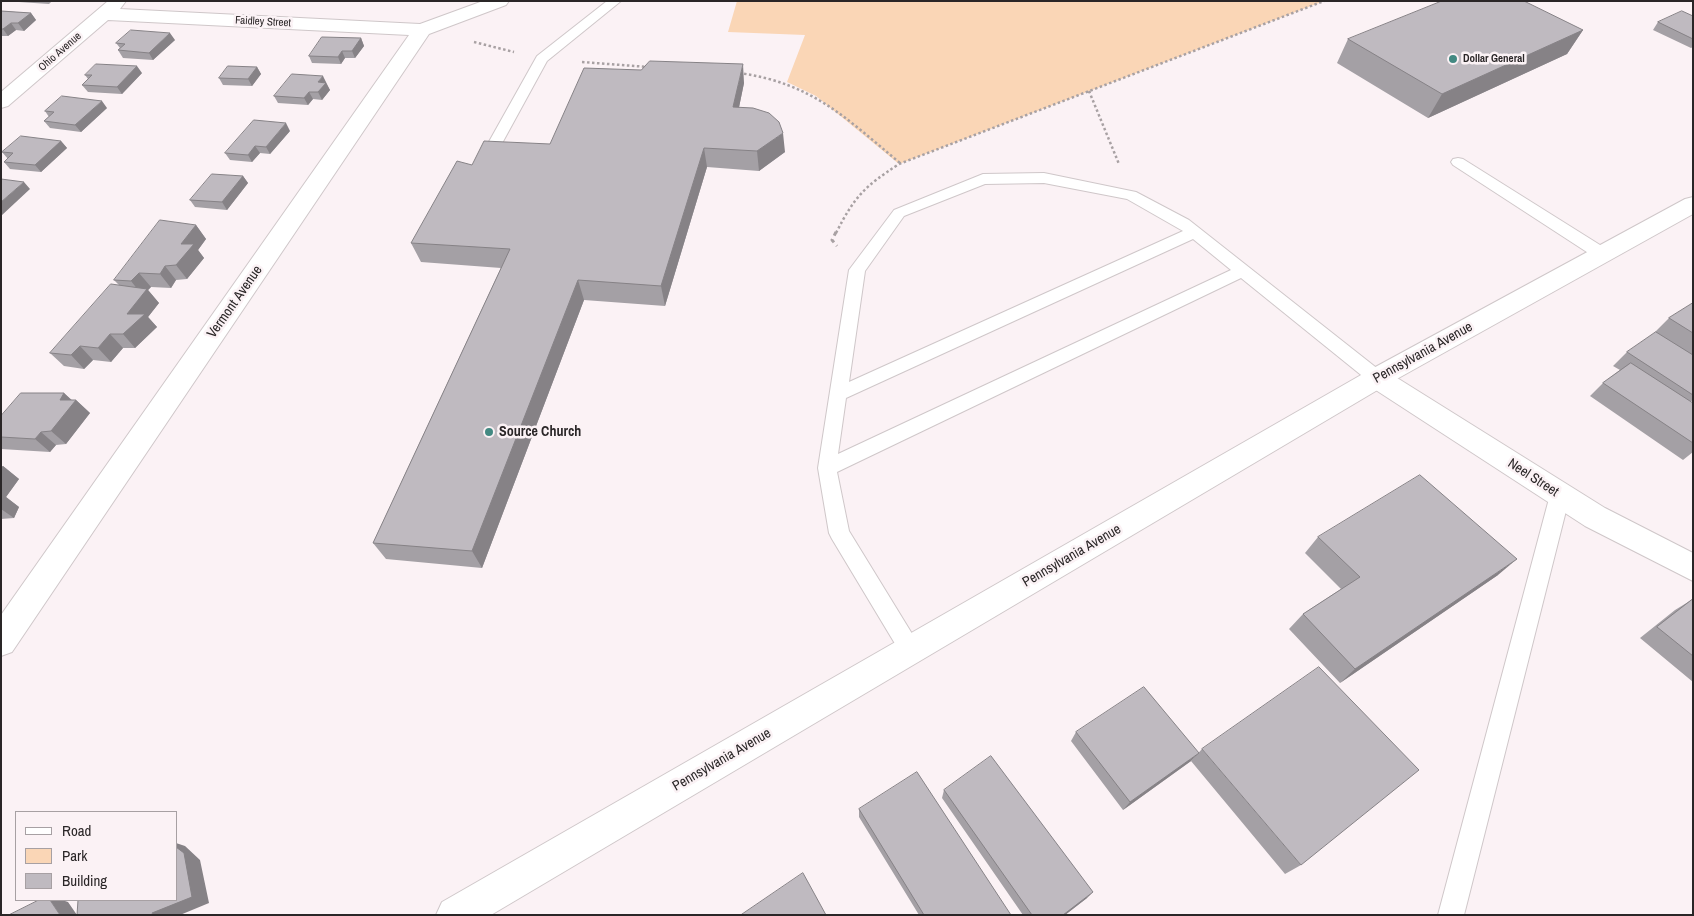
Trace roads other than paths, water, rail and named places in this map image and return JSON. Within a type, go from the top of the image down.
[{"type":"street","name":"Ohio Avenue","points":[[1,102],[119,1]]},
{"type":"street","points":[[422,30],[500,1]]},
{"type":"street","name":"Faidley Street","points":[[104,14],[422,30]]},
{"type":"street","name":"Vermont Avenue","points":[[1,642],[422,30]]},
{"type":"street","name":"Pennsylvania Avenue","points":[[455,915],[1377,378],[1693,204]]},
{"type":"street","name":"Neel Street","points":[[1377,378],[1594,517],[1693,568]]},
{"type":"lane","points":[[493,147],[542,59],[615,1]]},
{"type":"lane","points":[[1458,162],[1602,254]]},
{"type":"lane","points":[[911,650],[840,533],[827,468],[857,270],[899,213],[983,179],[1044,178],[1131,195],[1184,224],[1377,378]]},
{"type":"lane","points":[[837,395],[1194,232]]},
{"type":"lane","points":[[827,468],[1243,271]]},
{"type":"lane","points":[[1451,915],[1560,495]]},
{"type":"place","name":"Dollar General","points":[[1453,59]]},
{"type":"place","name":"Source Church","points":[[489,432]]}]
